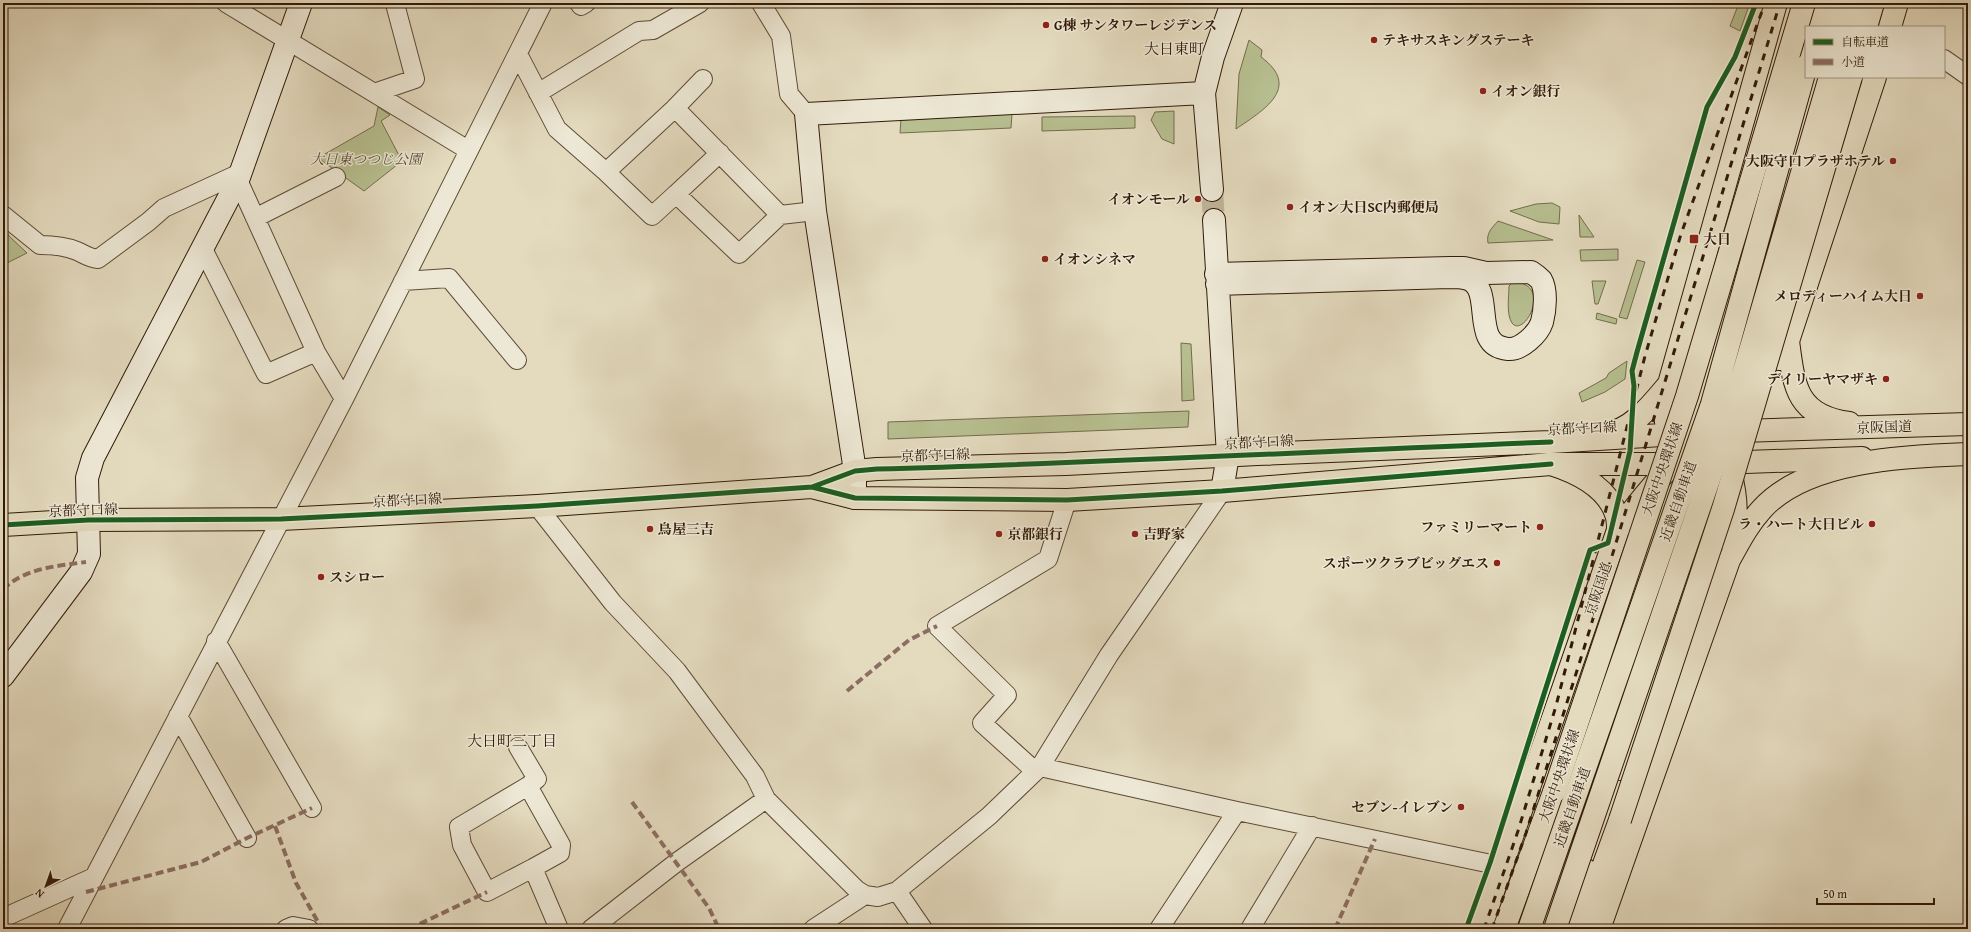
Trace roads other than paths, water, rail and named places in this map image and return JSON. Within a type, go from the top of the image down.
[{"type":"main road","points":[[1704,450],[1670,435],[1664,408],[1669,384],[1776,3]]},
{"type":"main road","name":"大阪中央環状線","points":[[1504,929],[1554,792],[1687,396],[1804,3]]},
{"type":"main road","points":[[1809,26],[1816,3]]},
{"type":"main road","points":[[1817,26],[1824,3]]},
{"type":"main road","points":[[1830,26],[1836,3]]},
{"type":"main road","points":[[1844,26],[1852,3]]},
{"type":"main road","points":[[1866,26],[1873,3]]},
{"type":"main road","points":[[1729,560],[1737,521],[1737,502],[1734,486],[1704,450],[1692,425],[1805,41]]},
{"type":"main road","name":"近畿自動車道","points":[[1529,929],[1712,404],[1805,70]]},
{"type":"main road","points":[[1570,929],[1580,887],[1713,505],[1704,450],[1815,78]]},
{"type":"main road","name":"近畿自動車道","points":[[1555,929],[1733,409],[1830,78]]},
{"type":"main road","points":[[1599,929],[1604,891],[1620,820],[1723,509],[1851,78]]},
{"type":"main road","points":[[1520,929],[1670,492],[1704,450],[1759,401],[1788,341],[1875,78]]},
{"type":"main road","points":[[1788,341],[1793,379],[1797,392],[1805,403],[1816,412],[1829,418],[1843,422],[1882,427]]},
{"type":"main road","points":[[1551,442],[1616,432],[1647,410],[1669,384]]},
{"type":"main road","name":"京阪国道","points":[[1480,929],[1618,530],[1648,490],[1704,450],[1882,427],[1968,424]]},
{"type":"main road","name":"京都守口線","points":[[3,525],[88,520],[280,519],[537,506],[812,486],[855,471],[877,469],[1066,464],[1228,455],[1551,442],[1670,435]]},
{"type":"main road","name":"京都守口線","points":[[812,486],[855,498],[1066,500],[1222,491],[1704,450],[1928,455]]},
{"type":"main road","points":[[1592,929],[1604,891],[1729,560],[1751,521],[1778,494],[1793,484],[1812,476],[1861,464],[1928,455],[1968,454]]},
{"type":"main road","points":[[1551,464],[1572,472],[1596,486],[1607,499],[1616,514],[1618,530]]},
{"type":"main road","points":[[1580,929],[1604,891]]},
{"type":"main road","points":[[1587,929],[1604,891]]},
{"type":"street","points":[[226,3],[468,150]]},
{"type":"street","points":[[3,676],[81,572],[89,554],[87,478],[94,458],[203,249],[239,176],[301,3]]},
{"type":"street","points":[[67,929],[216,641],[344,399],[468,150],[544,3]]},
{"type":"street","points":[[579,3],[582,6],[586,3]]},
{"type":"street","points":[[538,94],[639,31],[653,30],[700,3]]},
{"type":"street","points":[[761,3],[781,36],[789,94],[806,114],[815,211],[855,471],[855,498]]},
{"type":"street","points":[[1212,190],[1204,93],[1213,57],[1232,3]]},
{"type":"street","points":[[374,93],[415,79],[395,4]]},
{"type":"street","points":[[518,54],[556,129],[606,172],[652,216],[720,153]]},
{"type":"street","points":[[1945,60],[1968,76]]},
{"type":"street","points":[[606,172],[675,108],[703,79]]},
{"type":"street","points":[[806,114],[1204,93]]},
{"type":"street","points":[[675,108],[780,215]]},
{"type":"street","points":[[3,215],[40,245],[56,245],[76,251],[90,258],[98,259],[148,222],[164,208],[239,176]]},
{"type":"street","points":[[239,176],[255,218],[316,352],[344,399]]},
{"type":"street","points":[[255,218],[336,177]]},
{"type":"street","points":[[676,194],[739,254],[780,215],[815,211]]},
{"type":"street","points":[[537,506],[613,602],[677,671],[755,776],[766,799],[857,890],[865,894],[878,897],[897,891],[989,816],[1037,769],[1110,655],[1222,491],[1228,455],[1216,279],[1214,220]]},
{"type":"street","points":[[203,249],[266,374],[316,352]]},
{"type":"street","points":[[1464,268],[1486,273],[1531,272],[1541,280],[1545,297],[1542,323],[1530,339],[1520,347],[1508,350],[1495,345],[1485,334],[1479,289],[1468,279],[1449,277],[1216,279],[1464,268]]},
{"type":"street","points":[[402,281],[449,278],[517,360]]},
{"type":"street","points":[[1066,500],[1048,559],[937,626],[1007,695],[982,723],[1037,769],[1501,866]]},
{"type":"street","points":[[216,641],[312,808]]},
{"type":"street","points":[[178,716],[247,838]]},
{"type":"street","points":[[518,747],[537,779],[528,786],[459,827],[462,845],[488,892],[560,853],[561,845],[528,786]]},
{"type":"street","points":[[591,929],[677,862],[766,799]]},
{"type":"street","points":[[1159,929],[1237,811]]},
{"type":"street","points":[[1250,929],[1312,826]]},
{"type":"street","points":[[532,868],[559,929]]},
{"type":"street","points":[[3,918],[94,878]]},
{"type":"street","points":[[897,891],[923,929]]},
{"type":"street","points":[[813,929],[865,894]]},
{"type":"street","points":[[286,929],[293,926],[309,929]]},
{"type":"tunnel","points":[[1212,190],[1214,220]]},
{"type":"railway","points":[[1484,929],[1518,831],[1556,706],[1645,356],[1681,234],[1765,3]]},
{"type":"railway","points":[[1492,929],[1526,833],[1585,645],[1780,3]]},
{"type":"place","name":"G棟 サンタワーレジデンス","points":[[1046,25]]},
{"type":"place","name":"テキサスキングステーキ","points":[[1374,40]]},
{"type":"place","name":"イオン銀行","points":[[1483,91]]},
{"type":"place","name":"大阪守口プラザホテル","points":[[1893,161]]},
{"type":"place","name":"イオンモール","points":[[1198,199]]},
{"type":"place","name":"イオン大日SC内郵便局","points":[[1290,207]]},
{"type":"place","name":"大日","points":[[1694,239]]},
{"type":"place","name":"イオンシネマ","points":[[1045,259]]},
{"type":"place","name":"メロディーハイム大日","points":[[1920,296]]},
{"type":"place","name":"デイリーヤマザキ","points":[[1886,379]]},
{"type":"place","name":"ラ・ハート大日ビル","points":[[1872,524]]},
{"type":"place","name":"ファミリーマート","points":[[1540,527]]},
{"type":"place","name":"鳥屋三吉","points":[[650,529]]},
{"type":"place","name":"京都銀行","points":[[999,534]]},
{"type":"place","name":"吉野家","points":[[1135,534]]},
{"type":"place","name":"スポーツクラブビッグエス","points":[[1497,563]]},
{"type":"place","name":"スシロー","points":[[321,577]]},
{"type":"place","name":"セブン-イレブン","points":[[1461,807]]},
{"type":"district","name":"大日東町","points":[[1174,49]]},
{"type":"district","name":"大日町三丁目","points":[[512,741]]},
{"type":"park label","name":"大日東つつじ公園","points":[[366,159]]}]
